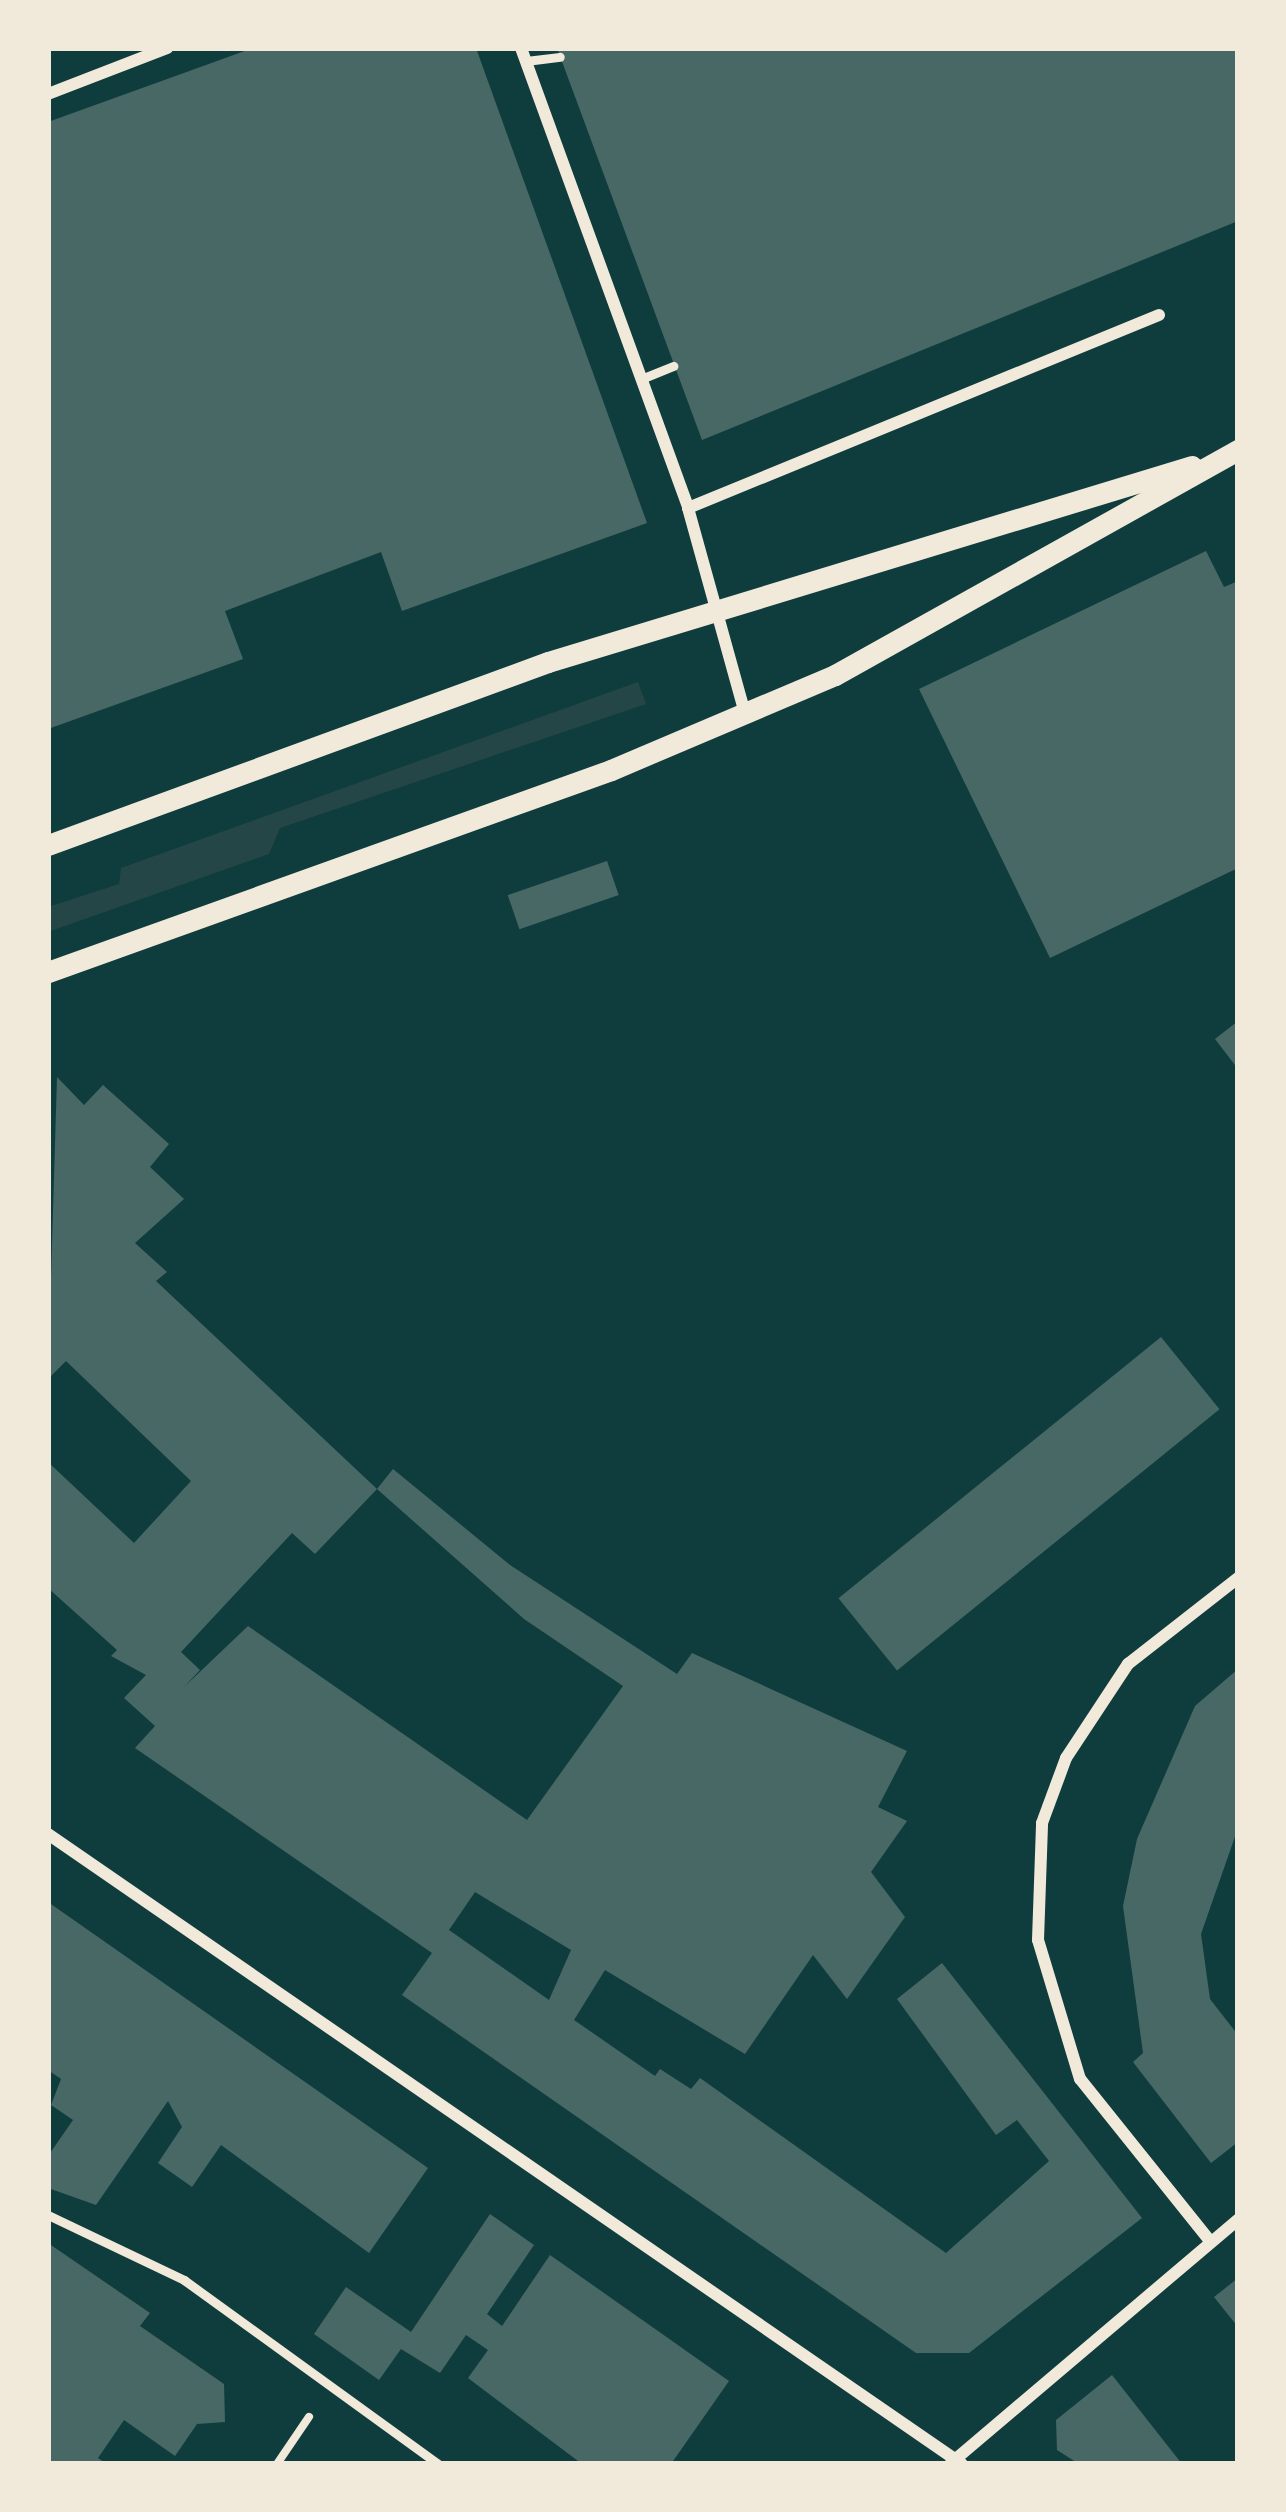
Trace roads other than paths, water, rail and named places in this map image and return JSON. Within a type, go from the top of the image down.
[{"type":"street","points":[[48,94],[167,48]]},
{"type":"street","points":[[524,55],[688,508],[712,618],[745,714]]},
{"type":"street","points":[[688,508],[1159,315]]},
{"type":"street","points":[[48,844],[548,662],[712,618],[1230,453]]},
{"type":"street","points":[[48,972],[745,714],[1230,453]]},
{"type":"street","points":[[1210,2241],[1080,2079],[1038,1940],[1042,1823],[1066,1758],[1128,1664],[1238,1579]]},
{"type":"street","points":[[48,1834],[956,2463],[1238,2220]]},
{"type":"lane","points":[[524,55],[560,57]]},
{"type":"lane","points":[[641,379],[674,366]]},
{"type":"lane","points":[[48,2215],[184,2280],[438,2464]]}]
